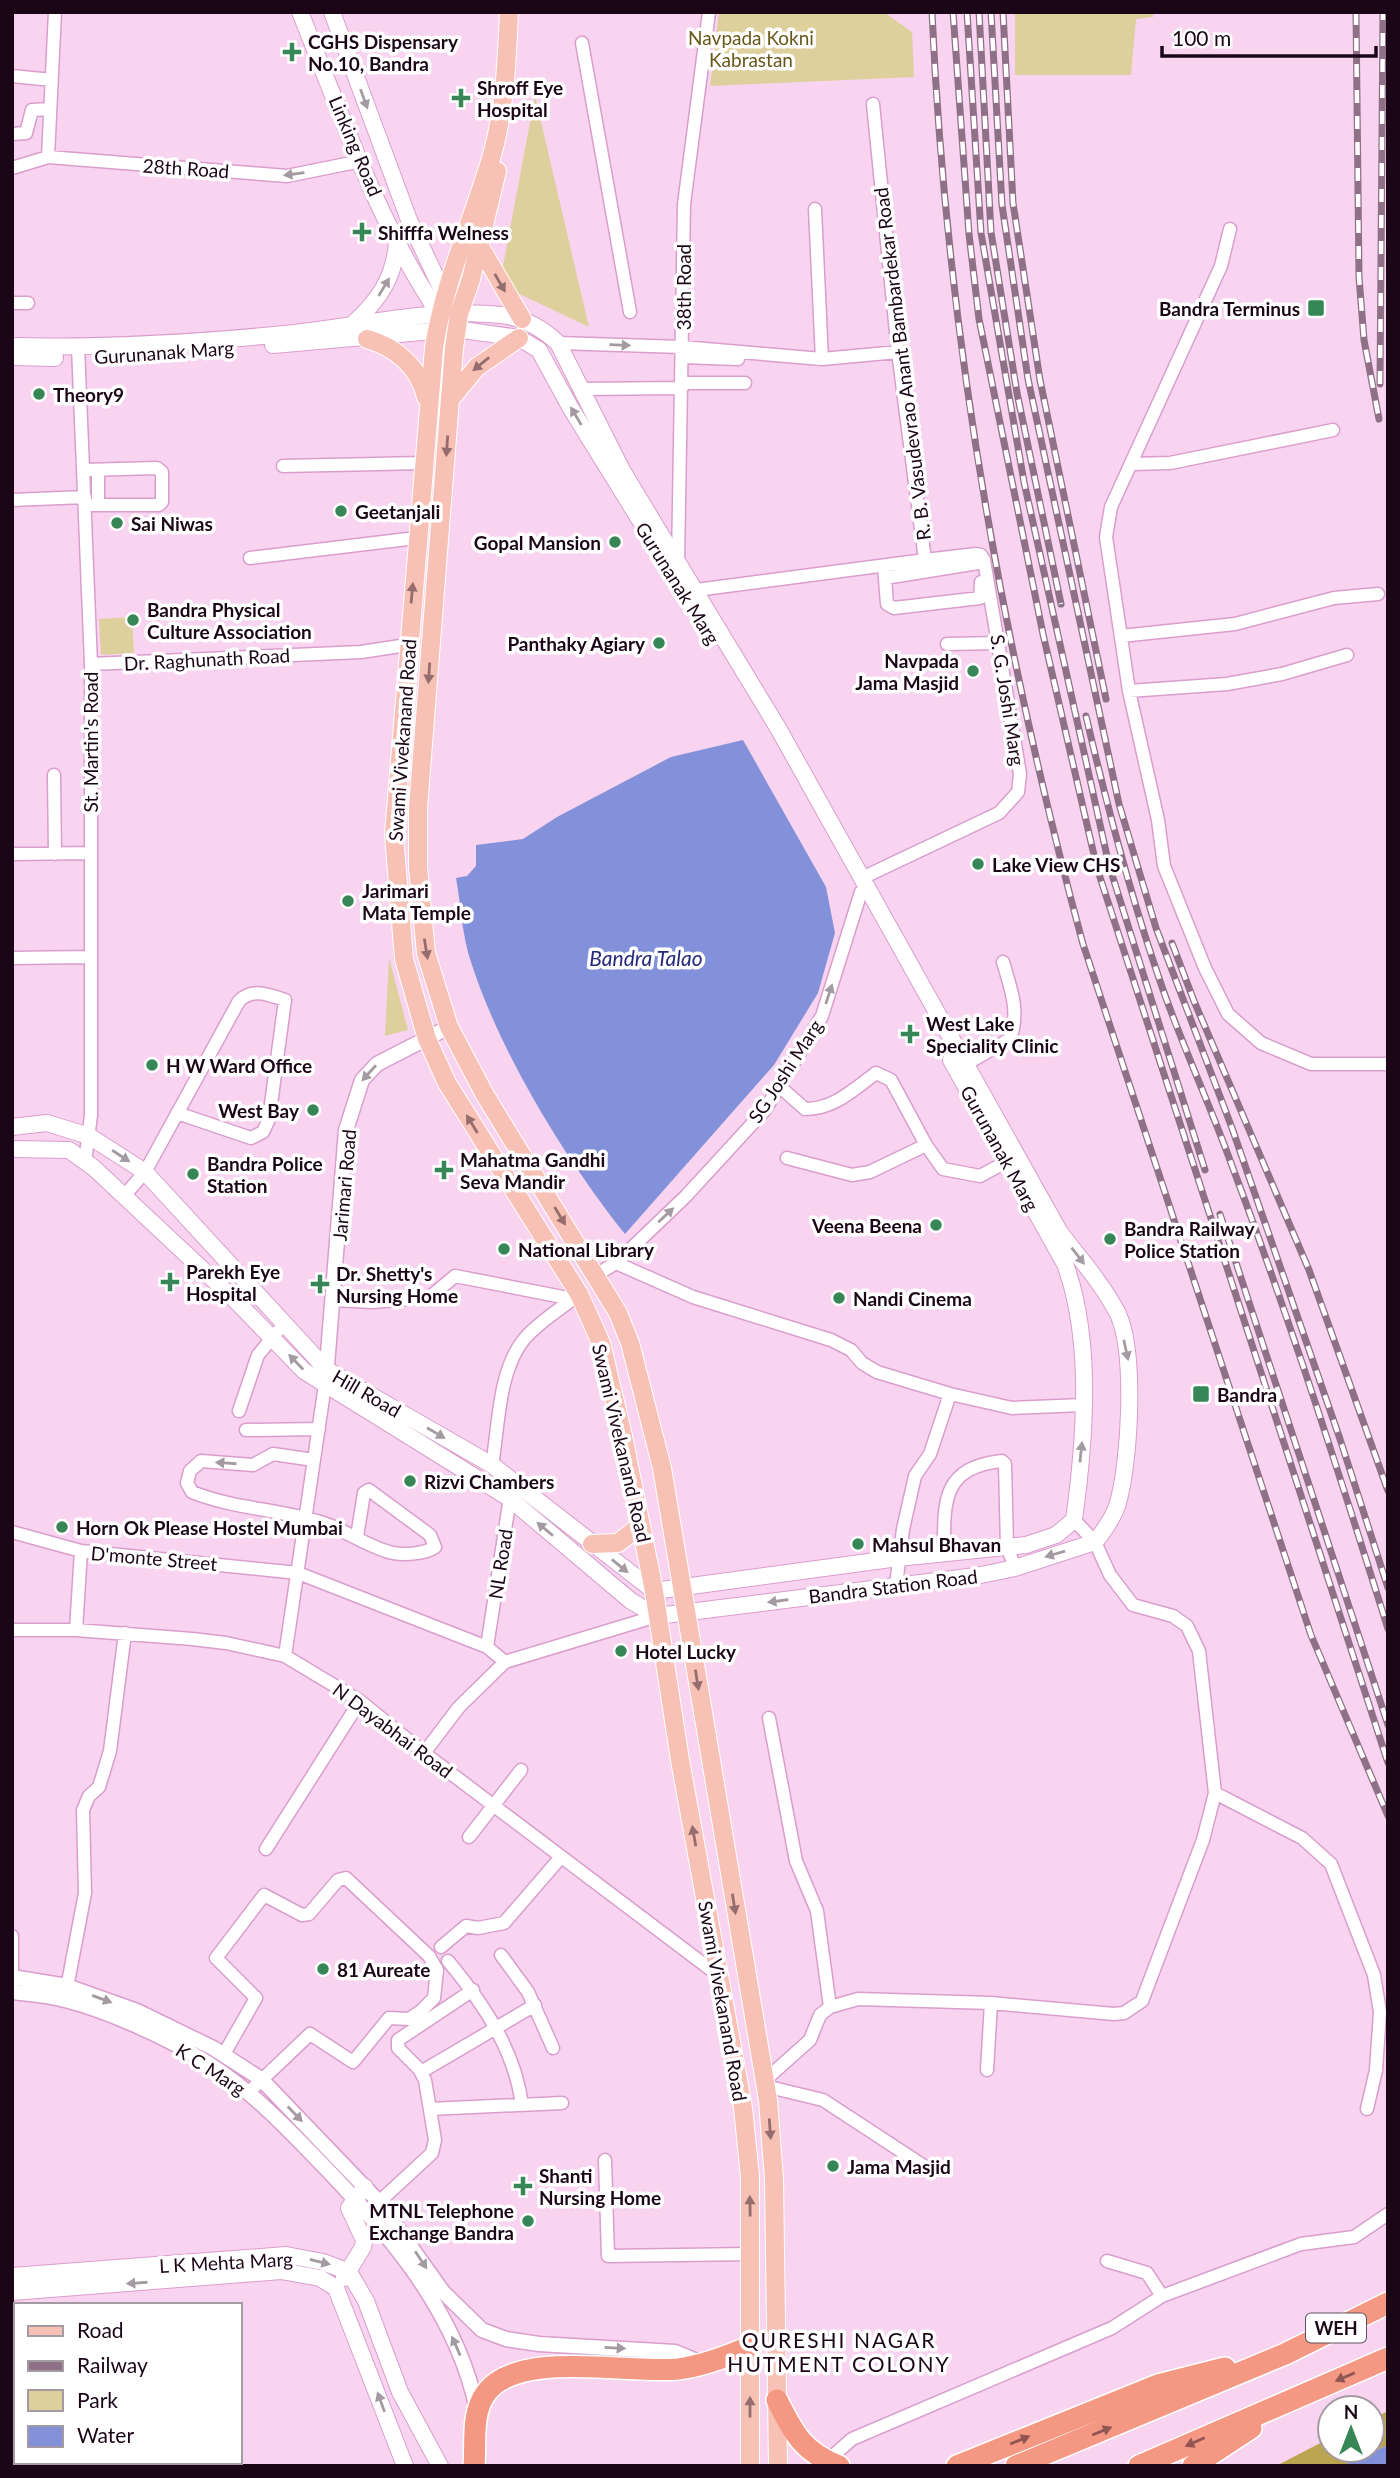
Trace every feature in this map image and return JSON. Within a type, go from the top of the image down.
[{"type":"highway","name":"WEH","points":[[1285,2354],[1388,2303]]},
{"type":"highway","points":[[474,2466],[477,2410],[486,2392],[497,2382],[537,2368],[675,2369],[704,2364],[749,2347]]},
{"type":"highway","points":[[1016,2466],[1285,2354]]},
{"type":"highway","points":[[957,2466],[1158,2385],[1285,2354]]},
{"type":"highway","name":"WEH","points":[[1303,2395],[1388,2358]]},
{"type":"highway","points":[[1139,2466],[1303,2395]]},
{"type":"highway","points":[[1193,2466],[1303,2395]]},
{"type":"highway","points":[[777,2400],[793,2432],[815,2457],[833,2463]]},
{"type":"main road","name":"Linking Road","points":[[300,12],[397,242],[438,322]]},
{"type":"main road","name":"Linking Road","points":[[332,12],[409,220],[444,294]]},
{"type":"main road","name":"Swami Vivekanand Road","points":[[509,12],[511,111],[458,322],[450,399],[418,808],[418,867],[426,953],[449,1027],[485,1095],[618,1312],[630,1343],[662,1468],[765,2083],[774,2179],[778,2466]]},
{"type":"main road","name":"Swami Vivekanand Road","points":[[519,12],[492,155],[444,294],[438,322],[416,538],[394,834],[404,959],[427,1038],[447,1083],[576,1296],[601,1343],[654,1591],[744,2116],[750,2177],[750,2466]]},
{"type":"main road","points":[[354,324],[384,290],[395,267],[397,242]]},
{"type":"main road","points":[[479,246],[522,319]]},
{"type":"main road","points":[[444,294],[458,322]]},
{"type":"main road","name":"Gurunanak Marg","points":[[12,346],[78,353],[285,334],[354,324],[458,322],[503,315],[522,319],[543,330],[558,343],[623,472],[696,590],[864,886],[1006,1162],[1065,1264],[1079,1310],[1083,1405],[1074,1520]]},
{"type":"main road","name":"Gurunanak Marg","points":[[12,357],[367,339],[438,322]]},
{"type":"main road","name":"Gurunanak Marg","points":[[458,322],[519,338],[539,350],[659,553],[784,746]]},
{"type":"main road","points":[[450,399],[477,367],[519,338]]},
{"type":"main road","points":[[367,339],[383,343],[417,371],[429,410]]},
{"type":"main road","points":[[864,886],[1059,1231],[1119,1316],[1129,1365],[1126,1448],[1117,1506],[1095,1542]]},
{"type":"main road","name":"Hill Road","points":[[12,1127],[47,1123],[89,1136],[145,1172],[283,1325],[326,1377],[509,1498],[631,1601],[657,1615]]},
{"type":"main road","name":"Hill Road","points":[[12,1149],[69,1150],[124,1196],[304,1371],[326,1377],[492,1465],[654,1591]]},
{"type":"main road","name":"Bandra Station Road","points":[[682,1588],[898,1558],[1026,1545],[1056,1535],[1074,1520]]},
{"type":"main road","points":[[592,1544],[618,1543],[641,1525]]},
{"type":"main road","name":"Bandra Station Road","points":[[657,1615],[1015,1568],[1095,1542]]},
{"type":"main road","points":[[654,1591],[682,1588]]},
{"type":"main road","points":[[676,1729],[704,1724]]},
{"type":"main road","points":[[360,2192],[349,2212],[364,2240],[363,2247],[336,2288],[405,2466]]},
{"type":"main road","name":"L K Mehta Marg","points":[[12,2276],[286,2255],[323,2262],[348,2272]]},
{"type":"main road","name":"L K Mehta Marg","points":[[12,2292],[281,2271],[320,2278],[336,2288]]},
{"type":"main road","points":[[348,2272],[366,2301],[415,2424],[440,2466]]},
{"type":"main road","points":[[392,2434],[415,2424]]},
{"type":"street","points":[[48,157],[55,12]]},
{"type":"street","name":"38th Road","points":[[678,563],[684,204],[709,12]]},
{"type":"street","points":[[582,43],[630,312]]},
{"type":"street","points":[[12,76],[52,80]]},
{"type":"street","name":"R. B. Vasudevrao Anant Bambardekar Road","points":[[696,590],[926,566],[898,352],[873,104]]},
{"type":"street","points":[[12,134],[26,133],[32,110],[50,109]]},
{"type":"street","name":"28th Road","points":[[12,168],[48,157],[287,176],[361,161]]},
{"type":"street","points":[[815,209],[822,359]]},
{"type":"street","points":[[1230,229],[1221,266],[1111,507],[1106,537],[1129,691],[1158,820],[1164,866],[1205,968],[1228,1014],[1261,1043],[1311,1064],[1388,1064]]},
{"type":"street","points":[[12,303],[28,303]]},
{"type":"street","points":[[558,343],[753,360],[822,359],[898,352]]},
{"type":"street","name":"St. Martin's Road","points":[[78,353],[84,470],[89,502],[91,664],[89,1136],[85,1162]]},
{"type":"street","points":[[579,389],[745,383]]},
{"type":"street","points":[[1132,464],[1170,463],[1333,430]]},
{"type":"street","points":[[283,466],[423,463]]},
{"type":"street","points":[[12,500],[159,505],[162,502],[162,472],[157,468],[84,470]]},
{"type":"street","points":[[89,502],[99,470]]},
{"type":"street","points":[[250,558],[416,538]]},
{"type":"street","points":[[884,572],[887,604],[894,608],[980,598],[973,558],[926,566]]},
{"type":"street","name":"S. G. Joshi Marg","points":[[864,886],[999,813],[1018,792],[1020,774],[999,643],[973,558]]},
{"type":"street","points":[[1121,636],[1235,624],[1334,598],[1378,594]]},
{"type":"street","points":[[947,644],[999,643]]},
{"type":"street","name":"Dr. Raghunath Road","points":[[91,664],[361,652],[407,645]]},
{"type":"street","points":[[1129,691],[1227,684],[1282,674],[1347,655]]},
{"type":"street","points":[[54,775],[55,854]]},
{"type":"street","points":[[12,854],[89,853]]},
{"type":"street","name":"SG Joshi Marg","points":[[597,1275],[616,1263],[686,1196],[764,1111],[822,1016],[864,886]]},
{"type":"street","points":[[12,958],[89,957]]},
{"type":"street","points":[[965,1064],[1010,1039],[1016,1022],[1003,962]]},
{"type":"street","points":[[124,1196],[145,1172],[177,1113],[239,1001],[246,994],[258,992],[285,1000],[269,1119],[263,1132],[251,1138],[177,1113]]},
{"type":"street","name":"Jarimari Road","points":[[326,1377],[346,1130],[362,1080],[377,1064],[449,1027]]},
{"type":"street","points":[[779,1086],[805,1109],[821,1109],[836,1102],[876,1073],[891,1080],[926,1145],[943,1169],[980,1176],[1006,1162]]},
{"type":"street","points":[[787,1158],[852,1175],[870,1172],[926,1145]]},
{"type":"street","points":[[616,1263],[693,1297],[831,1340],[852,1350],[862,1363],[877,1372],[950,1394],[1012,1408],[1083,1405]]},
{"type":"street","points":[[334,1300],[373,1302],[430,1297],[455,1276],[576,1296]]},
{"type":"street","points":[[492,1465],[506,1375],[518,1348],[527,1335],[576,1296]]},
{"type":"street","points":[[239,1411],[258,1355],[271,1336],[283,1325]]},
{"type":"street","points":[[285,1656],[298,1573],[303,1518],[326,1377]]},
{"type":"street","points":[[897,1585],[898,1558],[915,1476],[930,1454],[950,1394]]},
{"type":"street","points":[[246,1430],[318,1429]]},
{"type":"street","points":[[314,1461],[273,1454],[253,1465],[201,1461],[187,1478],[192,1492],[219,1503],[324,1523],[392,1553],[424,1552],[435,1547],[430,1535],[369,1490],[365,1493],[357,1537]]},
{"type":"street","points":[[944,1553],[945,1503],[950,1486],[982,1463],[1002,1461],[1005,1464],[1007,1546],[1015,1568]]},
{"type":"street","name":"NL Road","points":[[487,1647],[509,1498],[514,1482]]},
{"type":"street","points":[[933,2172],[823,2100],[765,2083],[810,2040],[820,2015],[830,2007],[858,1999],[990,2003],[1124,2013],[1142,2001],[1203,1840],[1215,1793],[1199,1651],[1187,1626],[1173,1615],[1133,1605],[1110,1574],[1095,1542],[1074,1520]]},
{"type":"street","name":"D'monte Street","points":[[12,1532],[81,1551],[298,1573],[487,1647],[505,1662]]},
{"type":"street","points":[[76,1630],[81,1551]]},
{"type":"street","points":[[424,1753],[459,1707],[505,1662],[657,1615]]},
{"type":"street","name":"N Dayabhai Road","points":[[12,1630],[125,1633],[226,1643],[285,1656],[360,1701],[424,1753],[718,1975]]},
{"type":"street","points":[[66,1993],[85,1893],[83,1810],[89,1796],[99,1787],[110,1751],[125,1633]]},
{"type":"street","points":[[266,1849],[360,1701]]},
{"type":"street","points":[[769,1717],[796,1861],[817,1911],[830,2007]]},
{"type":"street","points":[[469,1837],[521,1770]]},
{"type":"street","points":[[1215,1793],[1303,1838],[1331,1864],[1374,1975],[1380,2012],[1376,2070],[1367,2109]]},
{"type":"street","points":[[442,1947],[466,1926],[478,1928],[505,1922],[561,1857]]},
{"type":"street","points":[[205,2061],[218,2051],[256,1998],[219,1963],[218,1954],[264,1895],[306,1915],[314,1910],[338,1880],[350,1880],[433,1961],[437,1984],[434,1998],[409,2018],[389,2018],[353,2062],[310,2034],[248,2093]]},
{"type":"street","points":[[12,1936],[12,1990]]},
{"type":"street","points":[[501,1955],[535,2005],[553,2048]]},
{"type":"street","points":[[448,1961],[472,1990],[495,2028],[516,2069],[522,2105]]},
{"type":"street","name":"K C Marg","points":[[13,1977],[32,1987],[137,2011],[218,2051],[261,2079],[360,2192]]},
{"type":"street","name":"K C Marg","points":[[12,1990],[32,1987]]},
{"type":"street","points":[[374,2208],[432,2153],[435,2140],[421,2072],[398,2048],[398,2040],[472,1990]]},
{"type":"street","name":"K C Marg","points":[[66,1993],[159,2036],[205,2061],[248,2093],[360,2192]]},
{"type":"street","points":[[987,2070],[990,2003]]},
{"type":"street","points":[[421,2072],[535,2005]]},
{"type":"street","points":[[430,2109],[562,2104]]},
{"type":"street","points":[[605,2160],[608,2256],[751,2254]]},
{"type":"street","points":[[360,2192],[443,2292],[482,2330],[506,2339],[539,2344],[675,2352],[704,2364]]},
{"type":"street","points":[[374,2208],[442,2317],[470,2374],[477,2410]]},
{"type":"street","points":[[833,2463],[852,2439],[1112,2328],[1163,2296],[1301,2244],[1354,2237],[1388,2214]]},
{"type":"street","points":[[1107,2261],[1147,2273],[1163,2296]]},
{"type":"green space","name":"Navpada Kokni Kabrastan","points":[[719,12],[884,12],[912,32],[914,77],[710,86]]},
{"type":"green space","points":[[1015,12],[1153,12],[1153,17],[1136,19],[1131,75],[1015,75]]},
{"type":"green space","points":[[535,96],[589,327],[511,290],[502,271]]},
{"type":"green space","points":[[132,617],[134,653],[101,655],[99,619]]},
{"type":"green space","points":[[389,958],[408,1030],[385,1036]]},
{"type":"shaded area","points":[[1388,2411],[1386,2446],[1386,2412]]},
{"type":"shaded area","points":[[1316,2445],[1316,2464],[1346,2464],[1342,2466],[1276,2466]]},
{"type":"water","name":"Bandra Talao","points":[[743,740],[826,887],[835,933],[818,993],[774,1065],[625,1234],[558,1139],[517,1069],[499,1032],[468,952],[456,878],[467,876],[476,866],[476,845],[523,839],[557,817],[671,757]]},
{"type":"water","points":[[1388,2445],[1388,2466],[1342,2466],[1386,2464]]},
{"type":"railway","points":[[932,12],[939,130],[964,365],[1002,598],[1053,829],[1083,944],[1311,1635],[1388,1816]]},
{"type":"railway","points":[[953,12],[969,234],[979,319],[1043,634],[1097,868],[1388,1763]]},
{"type":"railway","points":[[967,12],[981,233],[1024,482],[1109,865],[1205,1170]]},
{"type":"railway","points":[[979,12],[991,232],[1017,393],[1061,604]]},
{"type":"railway","points":[[991,12],[1002,205],[1028,379],[1119,804],[1156,928],[1232,1128],[1340,1439],[1388,1588]]},
{"type":"railway","points":[[1003,12],[1013,203],[1040,380],[1106,699]]},
{"type":"railway","points":[[1356,12],[1359,277],[1364,340],[1379,419]]},
{"type":"railway","points":[[1380,384],[1383,12]]},
{"type":"railway","points":[[1086,716],[1120,850],[1149,948],[1273,1279],[1388,1629]]},
{"type":"railway","points":[[1172,943],[1194,1001],[1309,1270],[1388,1491]]},
{"type":"railway","points":[[1220,1214],[1388,1725]]},
{"type":"place","name":"CGHS Dispensary No.10, Bandra","points":[[292,52]]},
{"type":"place","name":"Shroff Eye Hospital","points":[[461,98]]},
{"type":"place","name":"Shifffa Welness","points":[[362,232]]},
{"type":"place","name":"Bandra Terminus","points":[[1316,308]]},
{"type":"place","name":"Theory9","points":[[39,394]]},
{"type":"place","name":"Geetanjali","points":[[341,511]]},
{"type":"place","name":"Sai Niwas","points":[[117,523]]},
{"type":"place","name":"Gopal Mansion","points":[[615,542]]},
{"type":"place","name":"Bandra Physical Culture Association","points":[[133,620]]},
{"type":"place","name":"Panthaky Agiary","points":[[659,643]]},
{"type":"place","name":"Navpada Jama Masjid","points":[[973,671]]},
{"type":"place","name":"Lake View CHS","points":[[978,864]]},
{"type":"place","name":"Jarimari Mata Temple","points":[[348,901]]},
{"type":"place","name":"West Lake Speciality Clinic","points":[[910,1034]]},
{"type":"place","name":"H W Ward Office","points":[[152,1065]]},
{"type":"place","name":"West Bay","points":[[313,1110]]},
{"type":"place","name":"Mahatma Gandhi Seva Mandir","points":[[444,1170]]},
{"type":"place","name":"Bandra Police Station","points":[[193,1174]]},
{"type":"place","name":"Veena Beena","points":[[936,1225]]},
{"type":"place","name":"Bandra Railway Police Station","points":[[1110,1239]]},
{"type":"place","name":"National Library","points":[[504,1249]]},
{"type":"place","name":"Parekh Eye Hospital","points":[[170,1282]]},
{"type":"place","name":"Dr. Shetty's Nursing Home","points":[[320,1284]]},
{"type":"place","name":"Nandi Cinema","points":[[839,1298]]},
{"type":"place","name":"Bandra","points":[[1201,1394]]},
{"type":"place","name":"Rizvi Chambers","points":[[410,1481]]},
{"type":"place","name":"Horn Ok Please Hostel Mumbai","points":[[62,1527]]},
{"type":"place","name":"Mahsul Bhavan","points":[[858,1544]]},
{"type":"place","name":"Hotel Lucky","points":[[621,1651]]},
{"type":"place","name":"81 Aureate","points":[[323,1969]]},
{"type":"place","name":"Jama Masjid","points":[[833,2166]]},
{"type":"place","name":"Shanti Nursing Home","points":[[523,2186]]},
{"type":"place","name":"MTNL Telephone Exchange Bandra","points":[[528,2221]]},
{"type":"district","name":"QURESHI NAGAR HUTMENT COLONY","points":[[839,2351]]}]
